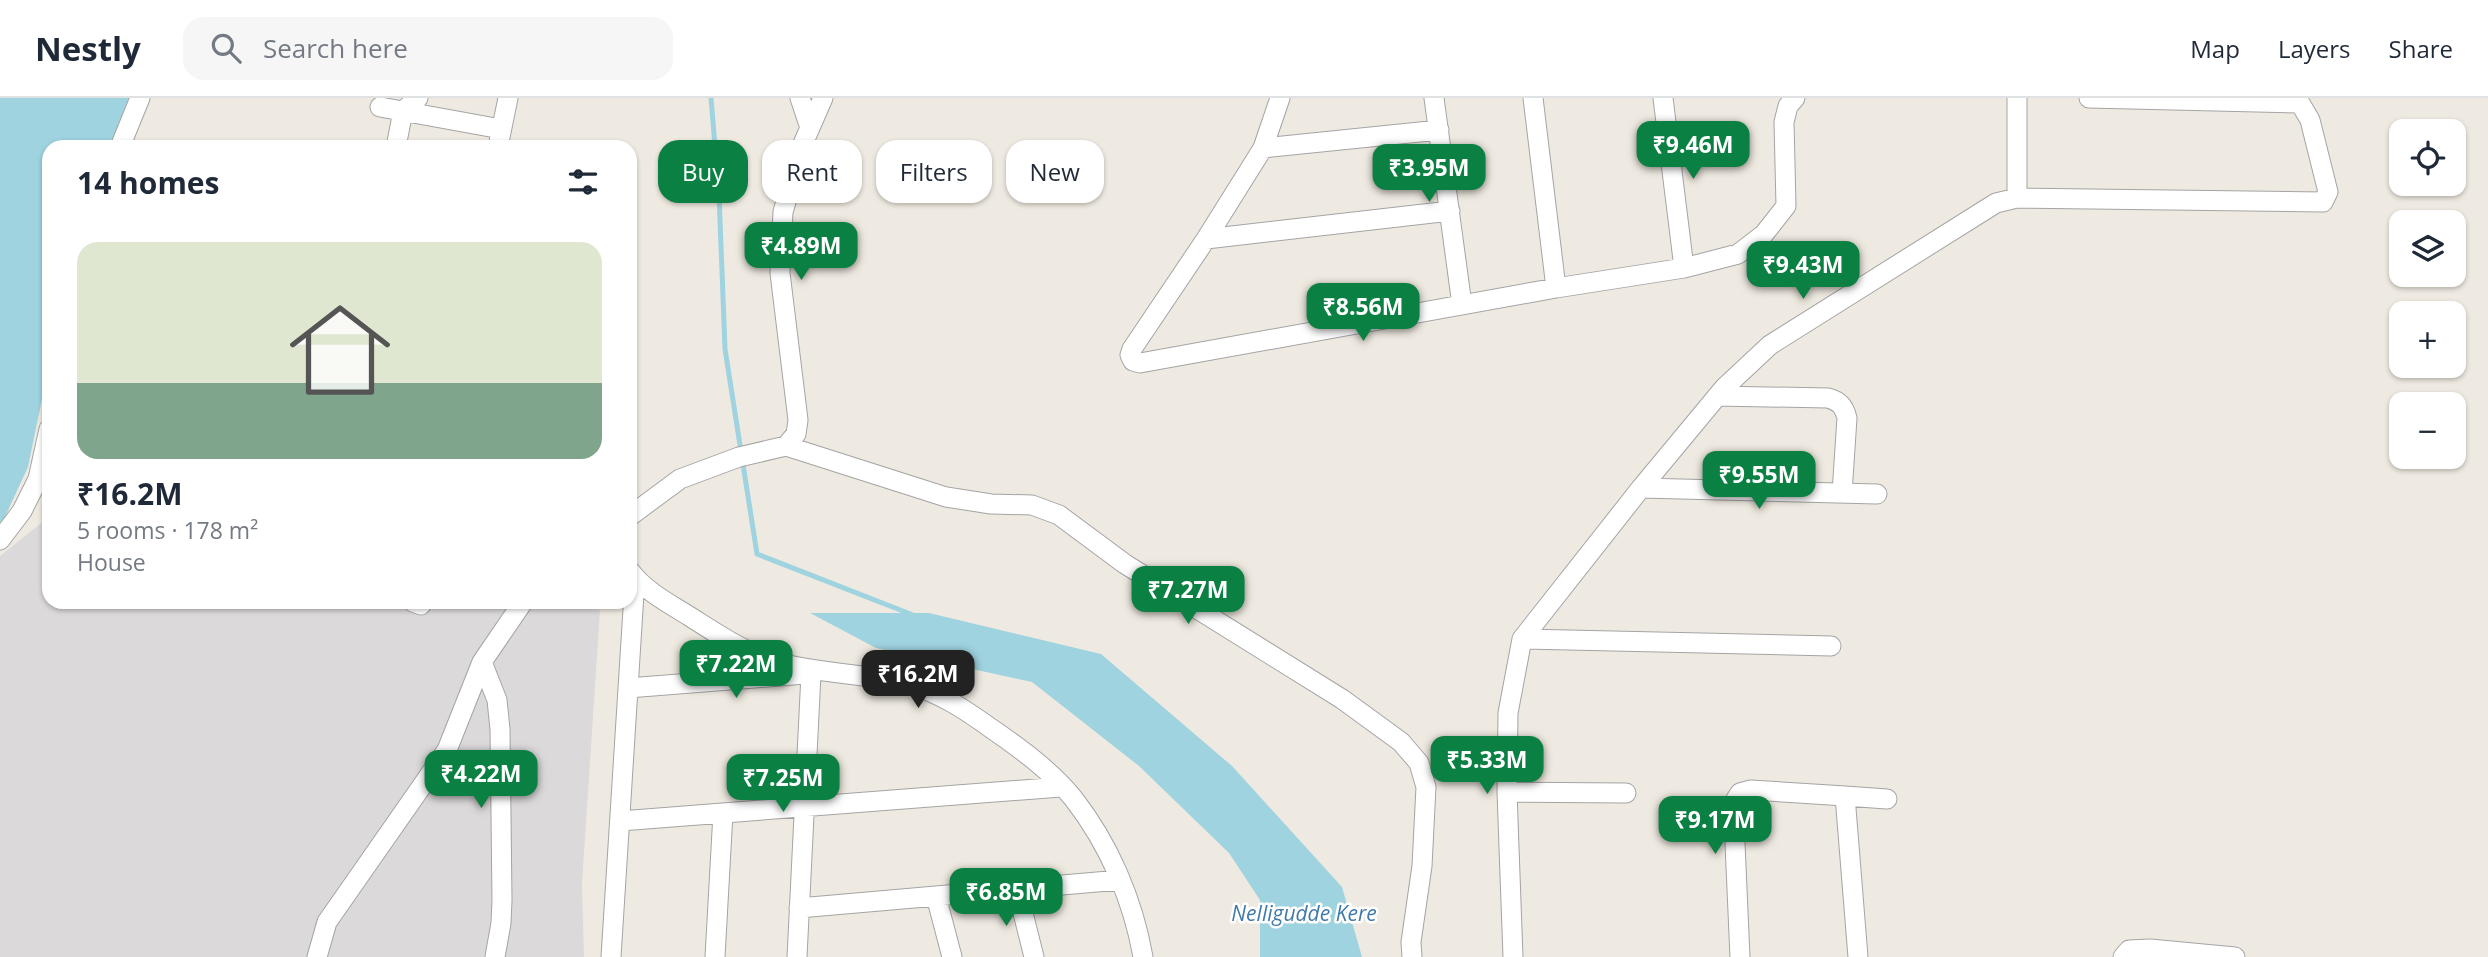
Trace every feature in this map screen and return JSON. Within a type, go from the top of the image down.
[{"type":"street","points":[[123,140],[140,98]]},
{"type":"street","points":[[392,105],[418,98]]},
{"type":"street","points":[[392,105],[499,138],[508,98]]},
{"type":"street","points":[[800,98],[810,128]]},
{"type":"street","points":[[786,446],[796,434],[798,420],[780,273],[783,212],[802,146],[823,98]]},
{"type":"street","points":[[1280,98],[1262,148],[1206,239],[1132,349],[1130,355],[1133,361],[1140,363],[1556,288],[1684,268],[1738,254],[1764,234],[1786,206],[1784,122],[1788,106],[1795,98]]},
{"type":"street","points":[[1434,98],[1462,305]]},
{"type":"street","points":[[1534,98],[1556,288]]},
{"type":"street","points":[[1663,98],[1684,268]]},
{"type":"street","points":[[2017,98],[2017,198]]},
{"type":"street","points":[[1513,957],[1507,792],[1508,713],[1522,639],[1717,396],[1770,345],[1996,203],[2017,198],[2323,202],[2328,192],[2310,120],[2300,103],[2089,98]]},
{"type":"street","points":[[392,105],[395,140]]},
{"type":"street","points":[[1262,148],[1439,130]]},
{"type":"street","points":[[1206,239],[1450,211]]},
{"type":"street","points":[[1717,396],[1837,400],[1844,408],[1847,418],[1842,493]]},
{"type":"street","points":[[637,511],[680,479],[738,457],[786,446],[946,497],[991,504],[1032,505],[1059,515],[1125,564],[1342,699],[1401,742],[1419,763],[1426,787],[1422,866],[1411,942],[1412,957]]},
{"type":"street","points":[[1,537],[22,511],[38,479],[42,461]]},
{"type":"street","points":[[1641,488],[1877,494]]},
{"type":"street","points":[[637,578],[657,596],[744,650],[804,668],[912,685],[945,699],[1018,747],[1072,797],[1108,853],[1129,901],[1143,957]]},
{"type":"street","points":[[317,957],[327,922],[447,750],[482,662],[518,609]]},
{"type":"street","points":[[611,957],[631,609]]},
{"type":"street","points":[[1522,639],[1831,646]]},
{"type":"street","points":[[482,662],[497,700],[500,729],[502,900],[495,957]]},
{"type":"street","points":[[628,688],[840,672]]},
{"type":"street","points":[[797,957],[811,674]]},
{"type":"street","points":[[620,821],[1061,787]]},
{"type":"street","points":[[1740,957],[1734,821],[1736,799],[1740,793],[1751,790],[1887,799]]},
{"type":"street","points":[[1507,792],[1626,793]]},
{"type":"street","points":[[1845,796],[1858,957]]},
{"type":"street","points":[[715,957],[723,813]]},
{"type":"street","points":[[799,908],[1120,880]]},
{"type":"street","points":[[1017,889],[1034,957]]},
{"type":"street","points":[[936,896],[952,957]]},
{"type":"street","points":[[2123,957],[2129,950],[2150,949],[2235,957]]},
{"type":"shaded area","points":[[42,523],[42,609],[600,610],[582,884],[584,957],[0,957],[0,556]]},
{"type":"water","points":[[0,98],[129,98],[112,140],[42,140],[42,399],[28,467],[4,519],[0,522]]},
{"type":"water","name":"Nelligudde Kere","points":[[810,613],[929,613],[1101,654],[1232,766],[1342,887],[1362,957],[1260,957],[1260,900],[1229,853],[1139,766],[1032,682],[876,648]]},
{"type":"waterway","points":[[711,98],[719,194],[725,349],[757,554],[913,615]]}]
